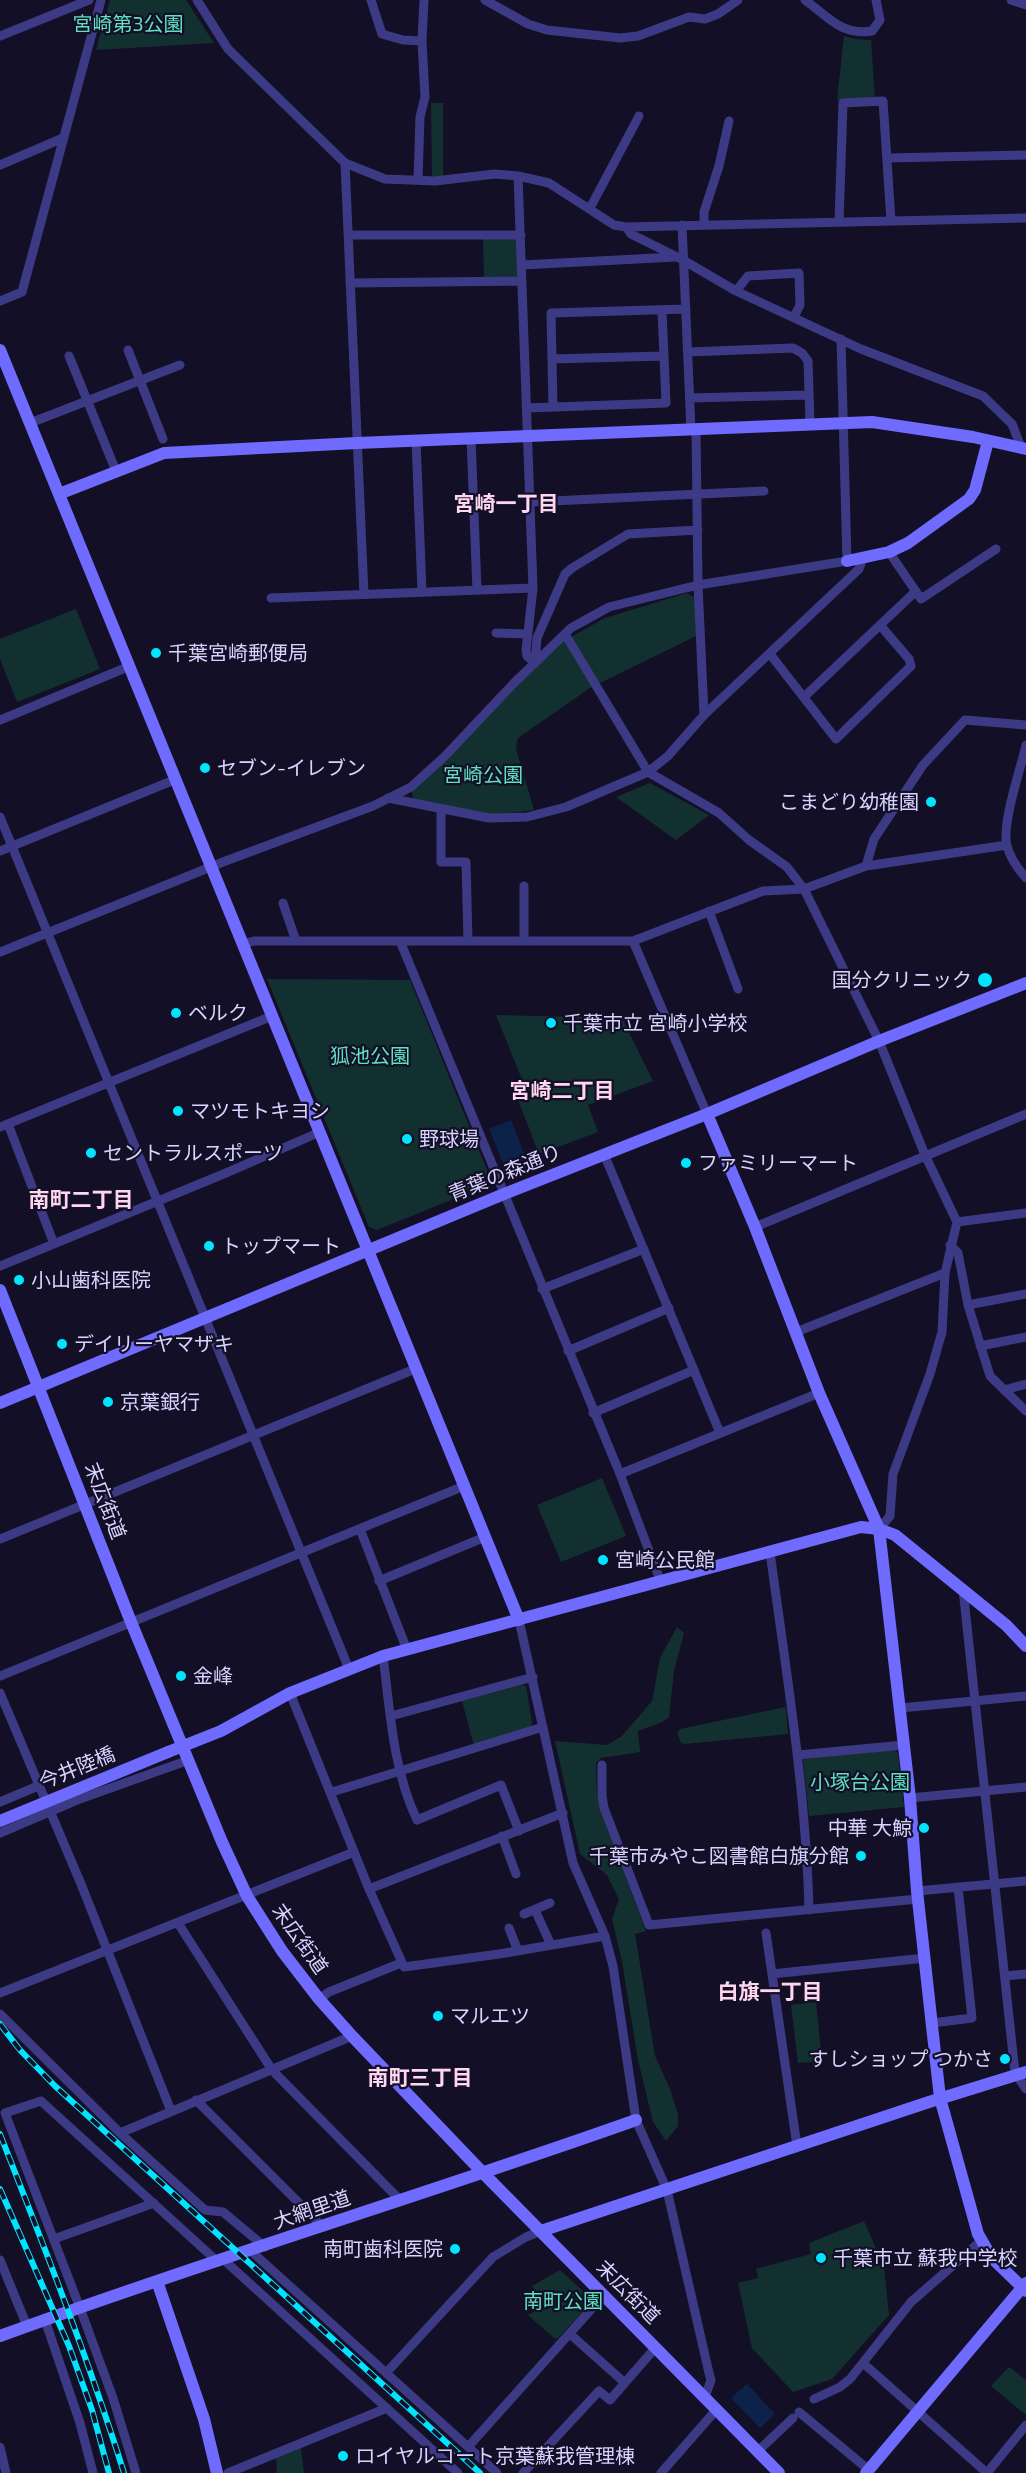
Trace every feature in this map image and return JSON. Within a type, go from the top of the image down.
[{"type":"street","points":[[0,36],[72,3],[89,0]]},
{"type":"street","points":[[0,301],[22,292],[101,0]]},
{"type":"street","points":[[197,0],[228,49],[345,163],[385,179],[435,181],[495,174],[518,176],[549,183],[614,225],[626,228],[1026,218]]},
{"type":"street","points":[[371,0],[382,34],[403,40],[422,41]]},
{"type":"street","points":[[418,180],[420,117],[425,97],[422,41],[424,0]]},
{"type":"street","points":[[485,0],[528,24],[546,30],[620,38],[638,36],[689,17],[705,19],[718,14],[738,0]]},
{"type":"street","points":[[804,0],[843,28],[857,33],[873,31],[880,20],[876,0]]},
{"type":"street","points":[[1011,0],[1026,5]]},
{"type":"street","points":[[839,222],[843,103],[883,101],[891,221]]},
{"type":"street","points":[[590,208],[639,116]]},
{"type":"street","points":[[704,225],[704,212],[719,166],[729,121]]},
{"type":"street","points":[[0,165],[63,138]]},
{"type":"street","points":[[888,158],[1026,155]]},
{"type":"street","points":[[345,163],[364,594]]},
{"type":"street","points":[[518,176],[533,588],[526,650],[535,663]]},
{"type":"street","points":[[681,225],[680,258],[686,309],[697,495],[698,585],[704,715]]},
{"type":"street","points":[[626,228],[631,234],[680,258],[736,291],[841,339],[983,396],[1012,424],[1024,448]]},
{"type":"street","points":[[348,235],[520,235]]},
{"type":"street","points":[[522,265],[680,258]]},
{"type":"street","points":[[736,291],[748,276],[799,273],[800,305],[794,317]]},
{"type":"street","points":[[350,283],[522,281]]},
{"type":"street","points":[[553,407],[551,313],[686,309]]},
{"type":"street","points":[[527,408],[666,403],[662,311]]},
{"type":"street","points":[[841,339],[848,561]]},
{"type":"street","points":[[688,352],[793,348],[802,353],[808,361],[810,423]]},
{"type":"street","points":[[0,350],[519,1620],[573,1863],[605,1936],[613,1966],[636,2120],[667,2190],[710,2373],[711,2380],[705,2397]]},
{"type":"street","points":[[128,350],[163,439]]},
{"type":"street","points":[[69,356],[116,471]]},
{"type":"street","points":[[552,359],[664,356]]},
{"type":"street","points":[[30,423],[180,364]]},
{"type":"street","points":[[690,398],[809,395]]},
{"type":"street","points":[[59,494],[164,453],[357,442],[872,422],[1024,448]]},
{"type":"street","points":[[471,438],[477,590]]},
{"type":"street","points":[[416,440],[422,592]]},
{"type":"street","points":[[0,952],[411,787],[445,756],[565,634],[588,617],[609,607],[698,585],[863,558],[889,552],[908,543],[969,499],[975,490],[988,441]]},
{"type":"street","points":[[531,502],[764,491]]},
{"type":"street","points":[[535,663],[537,638],[565,574],[572,568],[628,534],[698,530]]},
{"type":"street","points":[[889,552],[921,599],[996,549]]},
{"type":"street","points":[[388,798],[489,818],[527,817],[566,807],[648,772],[668,756],[704,715],[859,569],[863,558]]},
{"type":"street","points":[[271,598],[533,588]]},
{"type":"street","points":[[804,698],[916,591]]},
{"type":"street","points":[[770,654],[836,739],[911,666],[909,659],[880,625]]},
{"type":"street","points":[[496,633],[527,634]]},
{"type":"street","points":[[565,634],[648,772],[719,813],[749,840],[787,867],[804,889],[879,1041],[925,1155],[957,1222],[945,1273],[942,1332],[930,1374],[893,1474],[890,1516],[879,1529]]},
{"type":"street","points":[[0,720],[130,666]]},
{"type":"street","points":[[866,866],[874,838],[923,765],[965,720],[1026,725]]},
{"type":"street","points":[[1026,745],[1005,828],[1007,845],[1019,870],[1026,878]]},
{"type":"street","points":[[0,851],[174,780]]},
{"type":"street","points":[[441,809],[441,862],[466,862],[468,941]]},
{"type":"street","points":[[0,817],[349,1669]]},
{"type":"street","points":[[243,944],[254,940],[633,941],[763,891],[804,889],[866,866],[1007,845]]},
{"type":"street","points":[[524,886],[524,941]]},
{"type":"street","points":[[283,903],[296,941]]},
{"type":"street","points":[[709,911],[738,989]]},
{"type":"street","points":[[400,941],[620,1474],[660,1580]]},
{"type":"street","points":[[633,941],[755,1227],[819,1393],[879,1529],[910,1798],[940,2098],[981,2241],[992,2258],[1025,2287],[917,2411],[868,2472],[796,2415],[758,2451]]},
{"type":"street","name":"青葉の森通り","points":[[0,1403],[504,1194],[707,1114],[879,1041],[1026,983]]},
{"type":"street","points":[[54,1244],[4,1126],[273,1016]]},
{"type":"street","points":[[755,1227],[1026,1114]]},
{"type":"street","points":[[0,1266],[320,1132]]},
{"type":"street","points":[[604,1154],[720,1433]]},
{"type":"street","points":[[957,1222],[1026,1213]]},
{"type":"street","points":[[950,1245],[958,1253],[968,1305],[990,1376],[1026,1411]]},
{"type":"street","points":[[543,1289],[644,1249]]},
{"type":"street","points":[[796,1332],[945,1273]]},
{"type":"street","name":"末広街道","points":[[0,1290],[131,1622],[222,1842],[247,1896],[282,1951],[319,1999],[352,2036],[484,2174],[779,2473]]},
{"type":"street","points":[[968,1305],[1026,1294]]},
{"type":"street","points":[[568,1352],[669,1308]]},
{"type":"street","points":[[980,1346],[1026,1337]]},
{"type":"street","points":[[0,1539],[415,1369]]},
{"type":"street","points":[[593,1413],[694,1370]]},
{"type":"street","points":[[1004,1390],[1026,1384]]},
{"type":"street","points":[[620,1474],[819,1393]]},
{"type":"street","points":[[0,1676],[464,1486]]},
{"type":"street","name":"今井陸橋","points":[[0,1821],[221,1731],[290,1693],[383,1656],[861,1527],[879,1529]]},
{"type":"street","points":[[360,1529],[407,1650]]},
{"type":"street","points":[[879,1529],[895,1535],[963,1589],[1006,1625],[1026,1646]]},
{"type":"street","points":[[379,1581],[485,1537]]},
{"type":"street","points":[[770,1552],[798,1755],[807,1853],[809,1910]]},
{"type":"street","points":[[963,1589],[1005,1976],[1021,2073],[1026,2089]]},
{"type":"street","points":[[383,1656],[400,1772],[406,1797],[417,1820],[501,1785],[519,1831]]},
{"type":"street","points":[[391,1716],[533,1677]]},
{"type":"street","points":[[0,1693],[171,2111]]},
{"type":"street","points":[[290,1693],[332,1792],[369,1889],[404,1966],[518,1951],[605,1936]]},
{"type":"street","points":[[900,1708],[1026,1696]]},
{"type":"street","points":[[332,1792],[543,1727]]},
{"type":"street","points":[[798,1755],[904,1745]]},
{"type":"street","points":[[0,1833],[50,1811],[189,1760]]},
{"type":"street","points":[[602,1765],[604,1808],[649,1925],[809,1910],[918,1895],[958,1887],[1026,1881]]},
{"type":"street","points":[[0,1802],[38,1786]]},
{"type":"street","points":[[910,1798],[1026,1787]]},
{"type":"street","points":[[369,1889],[563,1813]]},
{"type":"street","points":[[502,1836],[516,1874]]},
{"type":"street","points":[[0,1993],[354,1852]]},
{"type":"street","points":[[932,2023],[972,2018],[958,1887]]},
{"type":"street","points":[[524,1914],[550,1903]]},
{"type":"street","points":[[535,1910],[551,1945]]},
{"type":"street","points":[[178,1923],[272,2070],[400,2199]]},
{"type":"street","points":[[509,1928],[518,1951]]},
{"type":"street","points":[[766,1933],[797,2146]]},
{"type":"street","points":[[772,1974],[925,1958]]},
{"type":"street","points":[[319,1999],[329,1992],[401,1963]]},
{"type":"street","points":[[1005,1976],[1026,1974]]},
{"type":"street","points":[[0,2014],[120,2133],[205,2210],[223,2212],[265,2247]]},
{"type":"street","points":[[120,2133],[352,2036]]},
{"type":"street","points":[[386,2373],[493,2257],[517,2242],[541,2231],[1021,2073]]},
{"type":"street","points":[[196,2100],[323,2227]]},
{"type":"street","points":[[136,2473],[113,2398],[5,2113],[41,2101],[458,2473]]},
{"type":"street","name":"大網里道","points":[[0,2336],[400,2199],[484,2174],[636,2120]]},
{"type":"street","points":[[54,2239],[154,2203]]},
{"type":"street","points":[[814,2399],[840,2387],[850,2379],[911,2302],[981,2241]]},
{"type":"street","points":[[251,2251],[496,2473]]},
{"type":"street","points":[[0,2260],[27,2326]]},
{"type":"street","points":[[156,2281],[201,2409],[217,2473]]},
{"type":"street","points":[[468,2447],[604,2295]]},
{"type":"street","points":[[45,2320],[80,2423],[93,2473]]},
{"type":"street","points":[[570,2334],[625,2383]]},
{"type":"street","points":[[523,2473],[599,2391],[610,2400],[656,2347]]},
{"type":"street","points":[[863,2363],[987,2473],[1026,2426]]},
{"type":"street","points":[[228,2473],[387,2408]]},
{"type":"street","points":[[662,2473],[717,2409]]},
{"type":"street","points":[[0,2447],[6,2473]]},
{"type":"green space","name":"宮崎第3公園","points":[[110,0],[186,0],[214,43],[96,50]]},
{"type":"green space","points":[[844,36],[871,40],[875,100],[837,100]]},
{"type":"green space","points":[[431,103],[443,103],[443,177],[432,178]]},
{"type":"green space","points":[[483,238],[520,238],[520,277],[484,277]]},
{"type":"green space","name":"宮崎公園","points":[[687,593],[695,598],[696,636],[590,688],[518,738],[516,749],[534,810],[486,815],[413,799],[412,791],[560,643],[605,618]]},
{"type":"green space","points":[[76,609],[100,669],[17,702],[0,659],[0,639]]},
{"type":"green space","points":[[650,783],[709,815],[676,840],[616,797]]},
{"type":"green space","name":"狐池公園","points":[[267,979],[410,980],[491,1180],[488,1185],[377,1230],[369,1227]]},
{"type":"green space","points":[[496,1015],[622,1018],[653,1081],[588,1105],[598,1132],[539,1154],[513,1087],[523,1082]]},
{"type":"green space","points":[[602,1478],[626,1536],[561,1562],[537,1505]]},
{"type":"green space","points":[[677,1627],[684,1633],[674,1671],[669,1717],[638,1731],[640,1752],[601,1758],[596,1763],[600,1810],[646,1931],[635,1934],[655,2056],[678,2114],[678,2126],[666,2141],[653,2122],[638,2060],[622,1961],[612,1919],[619,1899],[607,1875],[580,1854],[555,1741],[607,1745],[622,1736],[652,1701],[660,1658]]},
{"type":"green space","points":[[522,1685],[526,1686],[531,1730],[474,1746],[462,1701]]},
{"type":"green space","points":[[786,1707],[788,1734],[685,1744],[681,1743],[677,1733],[680,1729]]},
{"type":"green space","name":"小塚台公園","points":[[894,1750],[898,1753],[904,1807],[809,1816],[803,1759]]},
{"type":"green space","points":[[816,2002],[822,2061],[798,2063],[791,2005]]},
{"type":"green space","points":[[864,2221],[884,2267],[889,2315],[832,2379],[793,2392],[752,2348],[738,2283],[758,2278],[756,2269],[811,2254],[809,2243]]},
{"type":"green space","name":"南町公園","points":[[560,2270],[585,2293],[592,2296],[592,2302],[555,2339],[528,2315],[543,2307],[532,2286]]},
{"type":"green space","points":[[1009,2367],[1026,2380],[1026,2415],[991,2386]]},
{"type":"green space","points":[[301,2448],[304,2473],[277,2473],[276,2458]]},
{"type":"water","points":[[511,1120],[527,1161],[506,1170],[489,1129]]},
{"type":"water","points":[[747,2384],[775,2414],[760,2428],[731,2398]]},
{"type":"railway","points":[[0,2024],[20,2050],[55,2086],[480,2473]]},
{"type":"railway","points":[[0,2134],[81,2345],[124,2473]]},
{"type":"railway","points":[[0,2189],[69,2346],[92,2410],[109,2473]]},
{"type":"place","name":"千葉宮崎郵便局","points":[[156,653]]},
{"type":"place","name":"セブン-イレブン","points":[[205,768]]},
{"type":"place","name":"こまどり幼稚園","points":[[931,802]]},
{"type":"place","name":"国分クリニック","points":[[985,980]]},
{"type":"place","name":"ベルク","points":[[176,1013]]},
{"type":"place","name":"千葉市立 宮崎小学校","points":[[551,1023]]},
{"type":"place","name":"マツモトキヨシ","points":[[178,1111]]},
{"type":"place","name":"野球場","points":[[407,1139]]},
{"type":"place","name":"セントラルスポーツ","points":[[91,1153]]},
{"type":"place","name":"ファミリーマート","points":[[686,1163]]},
{"type":"place","name":"トップマート","points":[[209,1246]]},
{"type":"place","name":"小山歯科医院","points":[[19,1280]]},
{"type":"place","name":"デイリーヤマザキ","points":[[62,1344]]},
{"type":"place","name":"京葉銀行","points":[[108,1402]]},
{"type":"place","name":"宮崎公民館","points":[[603,1560]]},
{"type":"place","name":"金峰","points":[[181,1676]]},
{"type":"place","name":"中華 大鯨","points":[[924,1828]]},
{"type":"place","name":"千葉市みやこ図書館白旗分館","points":[[861,1856]]},
{"type":"place","name":"マルエツ","points":[[438,2016]]},
{"type":"place","name":"すしショップ つかさ","points":[[1005,2059]]},
{"type":"place","name":"南町歯科医院","points":[[455,2249]]},
{"type":"place","name":"千葉市立 蘇我中学校","points":[[821,2258]]},
{"type":"place","name":"ロイヤルコート京葉蘇我管理棟","points":[[343,2456]]},
{"type":"district","name":"宮崎一丁目","points":[[506,504]]},
{"type":"district","name":"宮崎二丁目","points":[[562,1091]]},
{"type":"district","name":"南町二丁目","points":[[81,1200]]},
{"type":"district","name":"白旗一丁目","points":[[770,1992]]},
{"type":"district","name":"南町三丁目","points":[[420,2078]]}]
